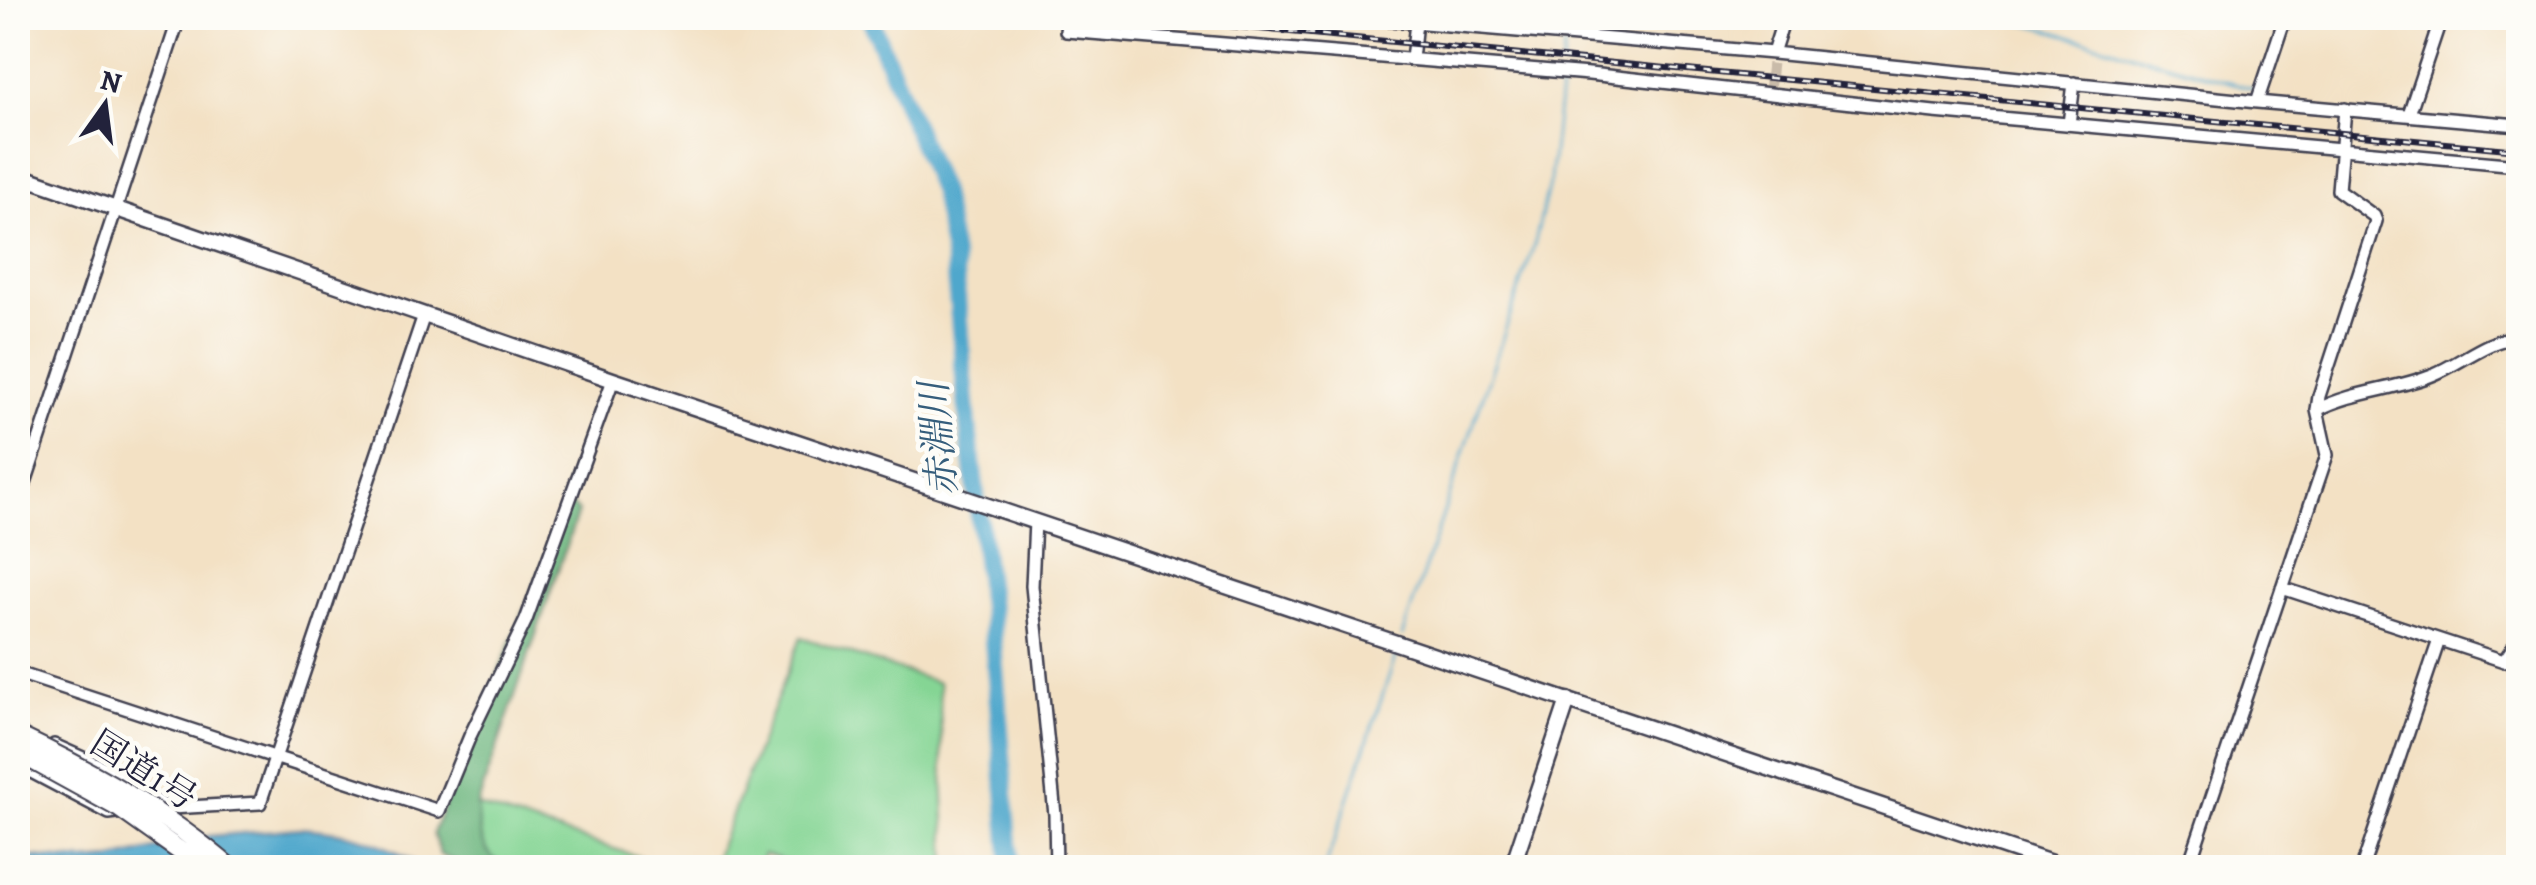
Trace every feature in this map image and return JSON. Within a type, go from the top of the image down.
[{"type":"highway","name":"国道1号","points":[[18,736],[70,761],[171,822],[230,868]]},
{"type":"highway","name":"国道1号","points":[[18,752],[118,806],[204,868]]},
{"type":"street","points":[[18,504],[179,18]]},
{"type":"street","points":[[1068,18],[1066,31],[1679,82],[2069,124],[2518,165]]},
{"type":"street","points":[[1367,18],[2518,125]]},
{"type":"street","points":[[1773,53],[1784,18]]},
{"type":"street","points":[[2257,102],[2285,18]]},
{"type":"street","points":[[2409,114],[2440,18]]},
{"type":"street","points":[[1412,60],[1416,22]]},
{"type":"street","points":[[2069,124],[2074,83]]},
{"type":"street","points":[[2188,868],[2327,455],[2318,410],[2376,221],[2338,190],[2345,110]]},
{"type":"street","points":[[18,174],[424,316],[2066,868]]},
{"type":"street","points":[[18,765],[109,813],[260,802],[424,316]]},
{"type":"street","points":[[2318,410],[2346,398],[2433,375],[2500,338],[2518,336]]},
{"type":"street","points":[[18,673],[439,811],[526,620],[613,380]]},
{"type":"street","points":[[1030,519],[1032,586],[1055,814],[1056,868]]},
{"type":"street","points":[[2282,588],[2504,661],[2518,640]]},
{"type":"street","points":[[2362,868],[2438,640]]},
{"type":"street","points":[[1512,868],[1568,700]]},
{"type":"street","points":[[18,728],[112,771],[168,808]]},
{"type":"green space","points":[[569,500],[578,512],[477,806],[486,848],[504,867],[468,867],[440,855],[433,833]]},
{"type":"green space","points":[[801,637],[939,683],[947,867],[806,867],[764,854],[761,861],[783,867],[712,867]]},
{"type":"green space","points":[[477,806],[672,867],[504,867],[477,848]]},
{"type":"water","points":[[299,828],[364,838],[422,867],[18,868],[18,856],[114,859],[209,836]]},
{"type":"waterway","name":"赤淵川","points":[[870,18],[941,192],[954,261],[969,436],[991,616],[1011,868]]},
{"type":"waterway","points":[[1566,31],[1567,18]]},
{"type":"waterway","points":[[2007,18],[2258,90]]},
{"type":"waterway","points":[[1562,66],[1565,39]]},
{"type":"waterway","points":[[1402,636],[1535,242],[1550,180],[1561,79]]},
{"type":"waterway","points":[[1325,868],[1398,649]]},
{"type":"tunnel","points":[[1769,91],[1773,53]]},
{"type":"railway","points":[[1146,18],[2518,150]]}]
